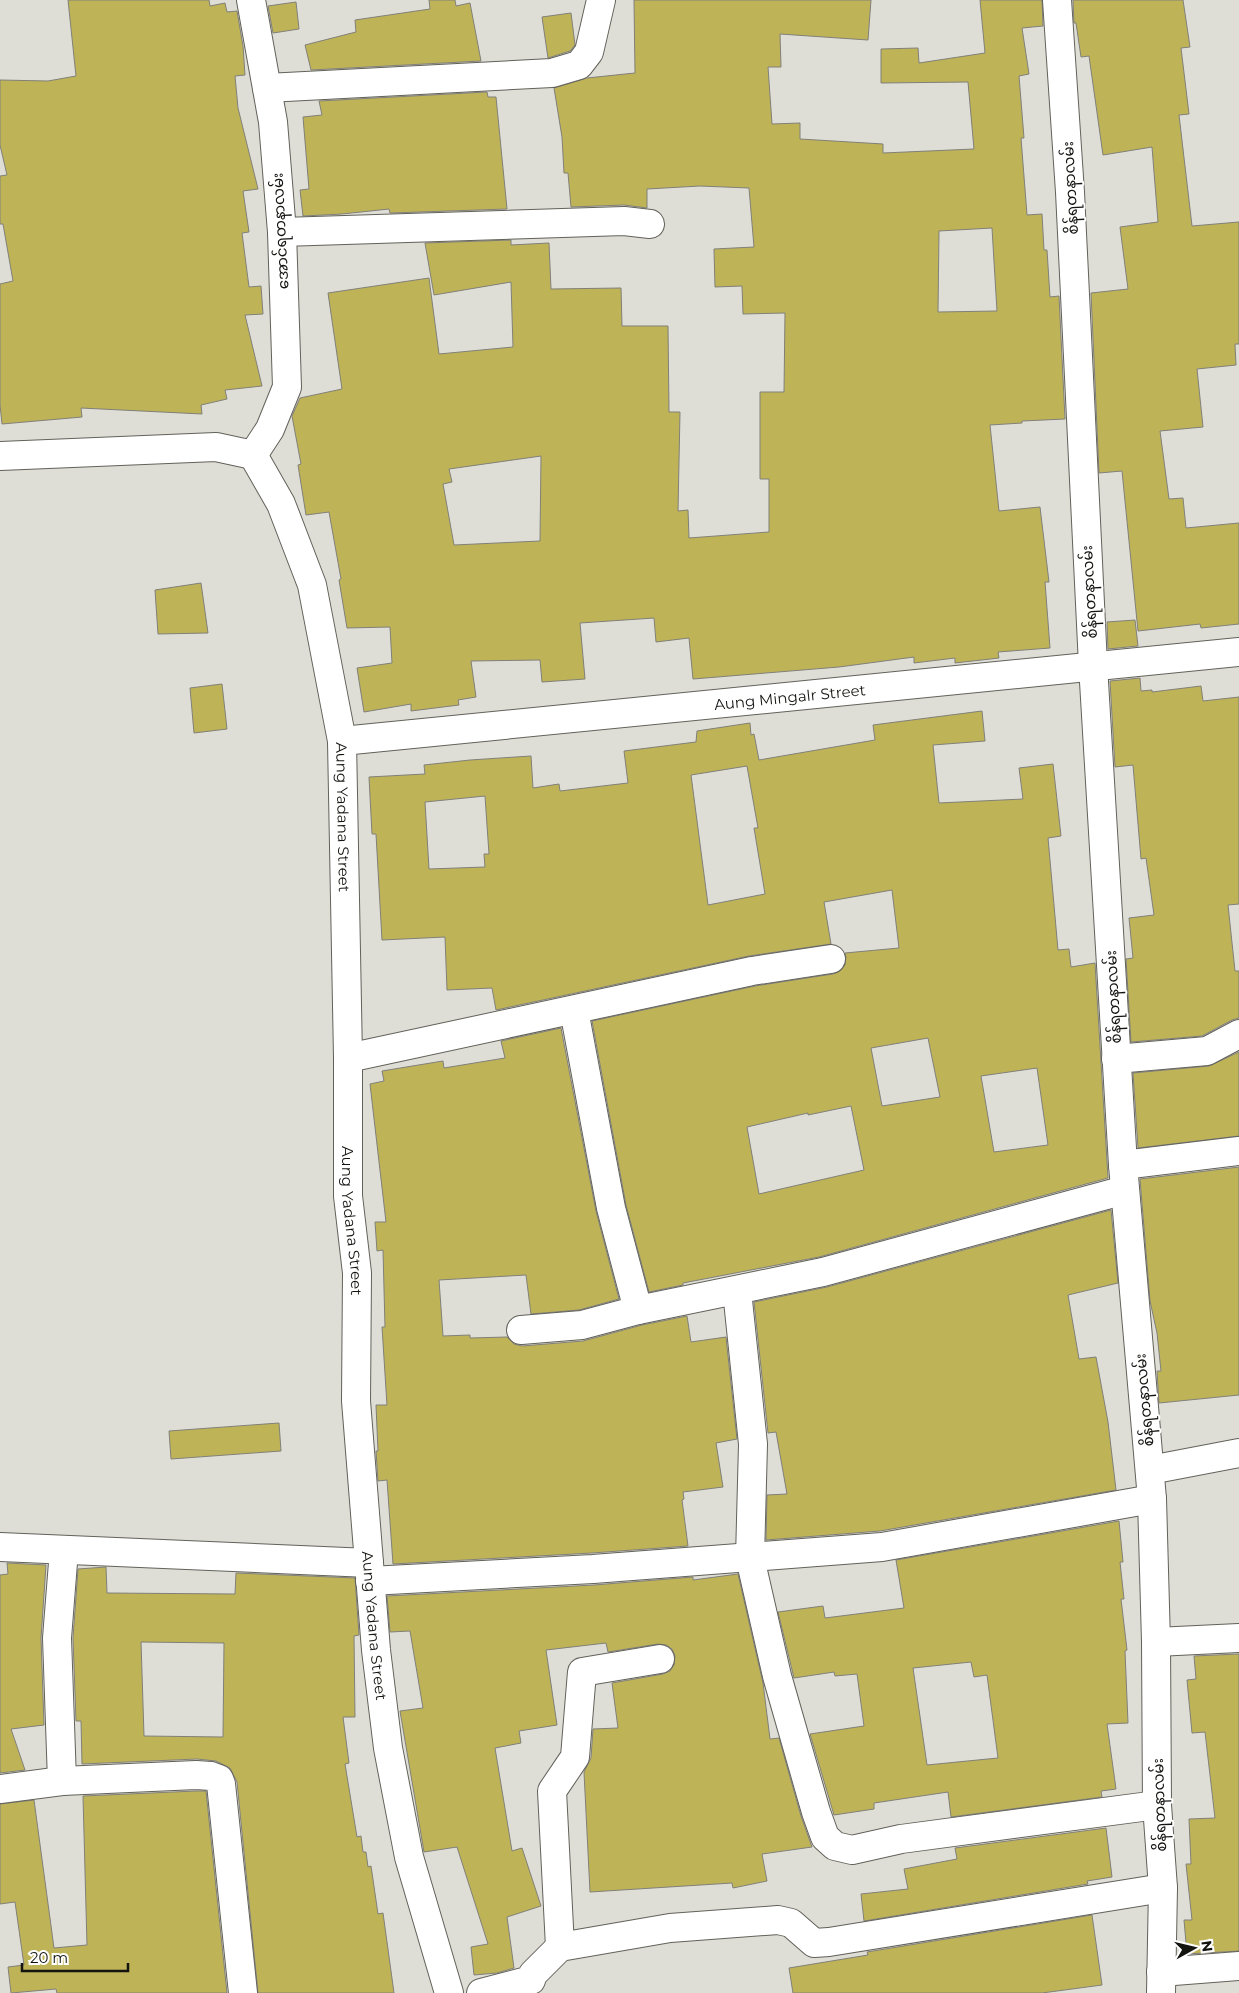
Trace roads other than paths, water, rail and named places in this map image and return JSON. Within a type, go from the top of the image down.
[{"type":"street","name":"အောင်ရတနာလမ်း","points":[[251,0],[272,122],[282,232],[286,387],[270,429],[253,455]]},
{"type":"street","points":[[267,88],[552,73],[579,66],[589,52],[601,0]]},
{"type":"street","name":"စိန်ရတနာလမ်း","points":[[1057,0],[1070,192],[1093,665],[1116,1059],[1124,1177],[1152,1499],[1156,1642],[1157,1805],[1162,1888],[1161,1983]]},
{"type":"street","points":[[282,232],[624,221],[650,224]]},
{"type":"street","points":[[0,456],[216,447],[253,455]]},
{"type":"street","name":"Aung Yadana Street","points":[[253,455],[281,504],[312,585],[342,741],[348,1058],[348,1196],[357,1273],[356,1401],[369,1572],[388,1748],[409,1857],[449,1993]]},
{"type":"street","name":"Aung Mingalr Street","points":[[342,741],[1239,652]]},
{"type":"street","points":[[348,1058],[752,971],[831,959]]},
{"type":"street","points":[[574,1010],[611,1208],[638,1310]]},
{"type":"street","points":[[1116,1059],[1207,1051],[1239,1034]]},
{"type":"street","points":[[521,1330],[582,1325],[638,1310],[823,1272],[1124,1177],[1239,1151]]},
{"type":"street","points":[[737,1291],[753,1444],[750,1558],[777,1676],[825,1837],[835,1846],[852,1850],[901,1839],[1157,1805]]},
{"type":"street","points":[[1150,1470],[1239,1453]]},
{"type":"street","points":[[0,1547],[369,1572],[593,1569],[882,1547],[1152,1499]]},
{"type":"street","points":[[62,1781],[57,1638],[64,1550]]},
{"type":"street","points":[[1156,1642],[1239,1638]]},
{"type":"street","points":[[560,1947],[552,1791],[575,1757],[582,1672],[660,1659]]},
{"type":"street","points":[[0,1789],[62,1781],[196,1775],[211,1776],[219,1779],[243,1993]]},
{"type":"street","points":[[481,1993],[531,1980],[534,1974],[560,1947],[670,1928],[778,1920],[791,1922],[814,1943],[829,1942],[1162,1888]]},
{"type":"street","points":[[1161,1983],[1239,1966]]}]
